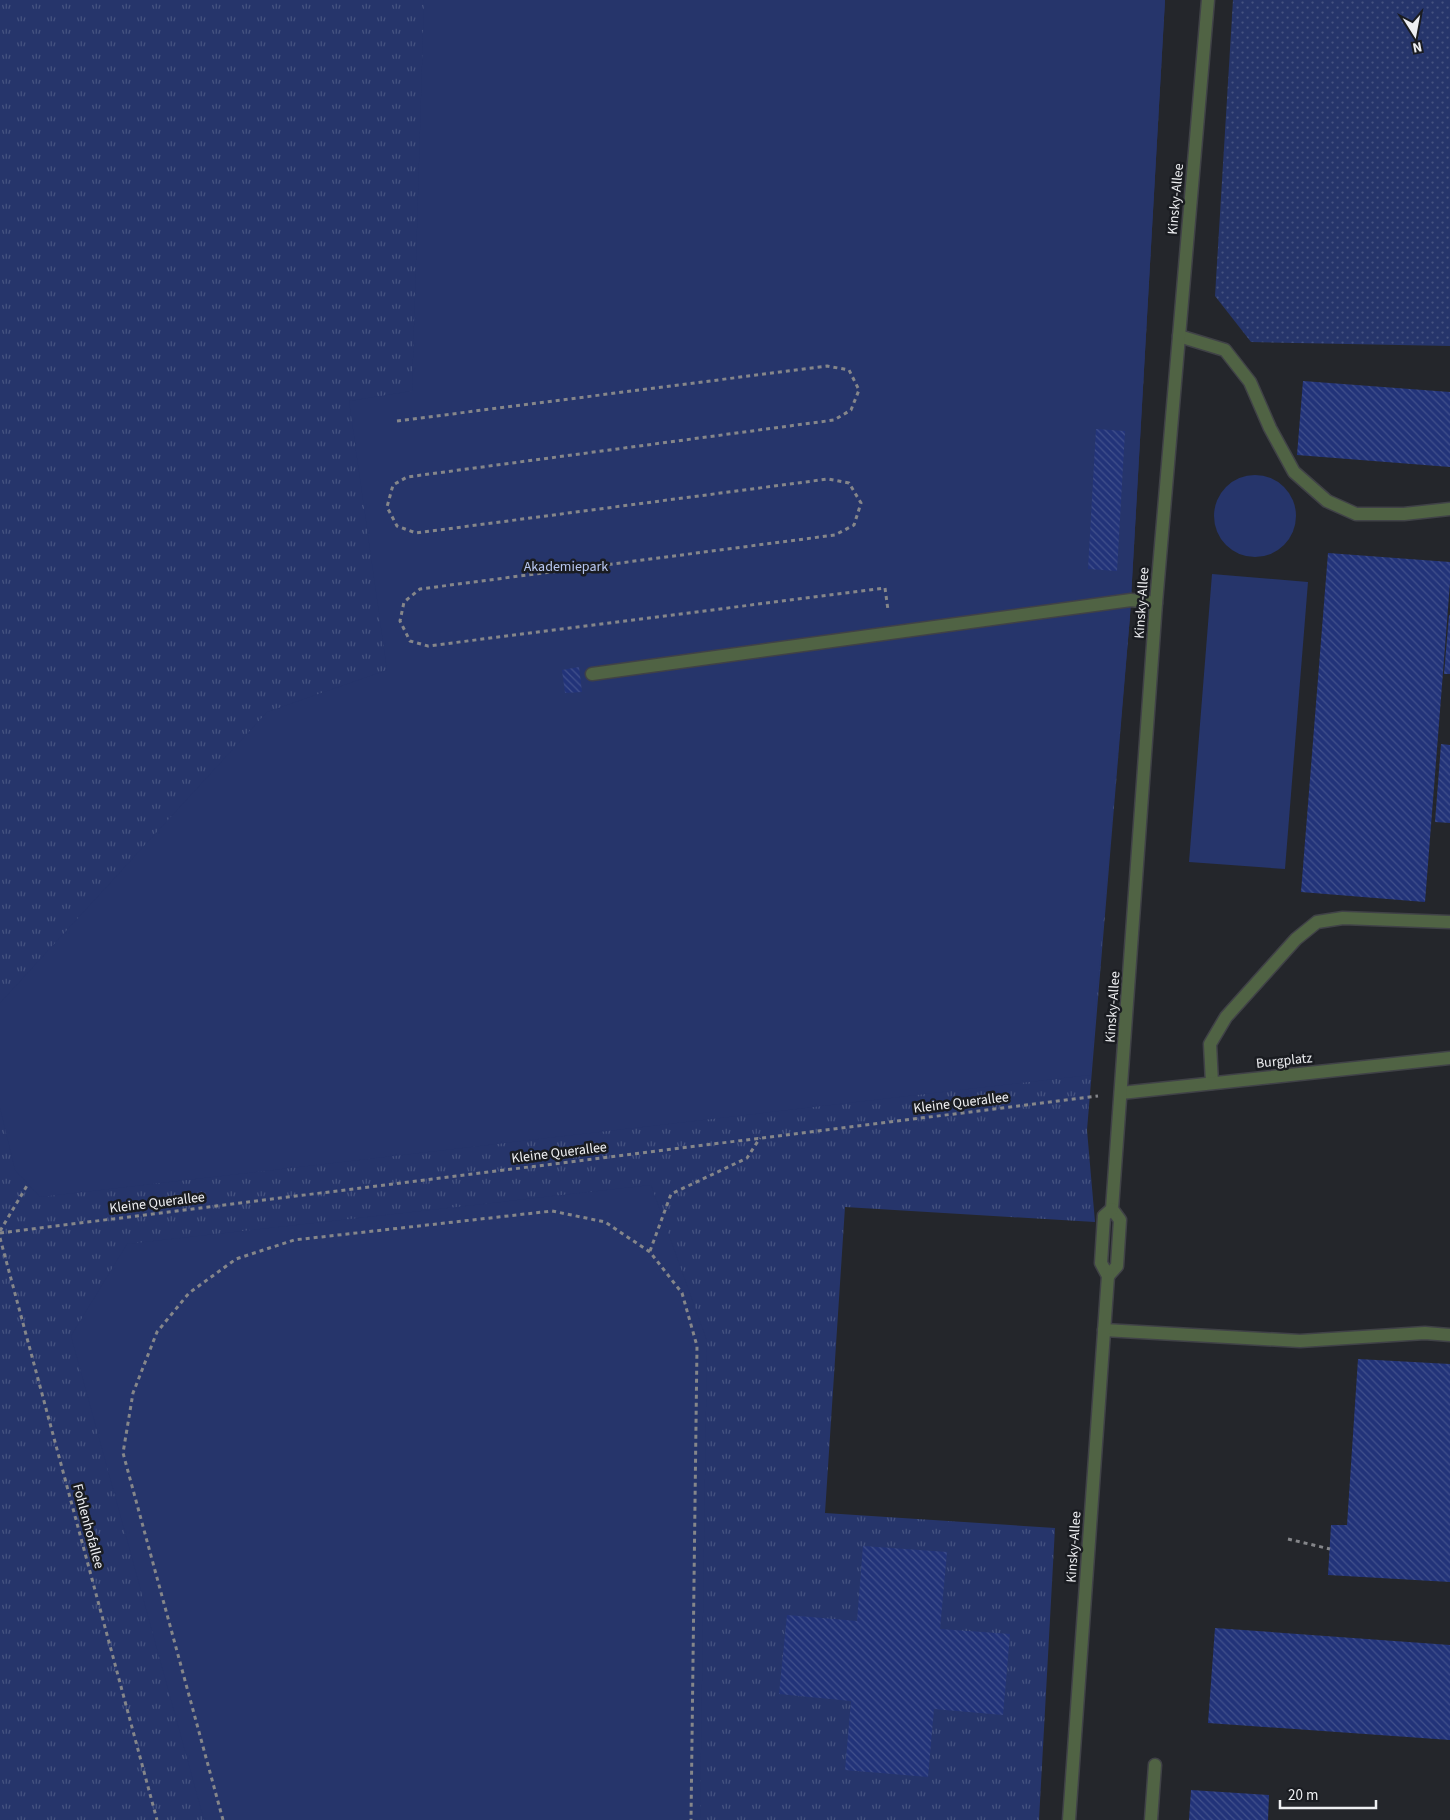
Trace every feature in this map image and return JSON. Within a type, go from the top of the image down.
[{"type":"lane","name":"Kinsky-Allee","points":[[1069,1820],[1108,1276],[1117,1266],[1120,1220],[1112,1209],[1156,603],[1208,0]]},
{"type":"lane","points":[[1179,336],[1226,350],[1250,382],[1270,428],[1294,472],[1327,501],[1356,514],[1404,514],[1450,509]]},
{"type":"lane","points":[[592,674],[1130,600],[1156,603]]},
{"type":"lane","points":[[1212,1083],[1210,1044],[1226,1017],[1296,939],[1316,922],[1343,918],[1450,922]]},
{"type":"lane","name":"Burgplatz","points":[[1121,1093],[1450,1058]]},
{"type":"lane","points":[[1104,1330],[1300,1341],[1425,1333],[1450,1335]]},
{"type":"lane","points":[[1151,1820],[1155,1765]]},
{"type":"path","points":[[397,421],[827,366],[849,370],[860,390],[851,410],[834,420],[407,477],[392,485],[387,507],[397,526],[416,533],[828,479],[849,483],[861,503],[854,525],[835,535],[420,589],[404,602],[400,620],[410,641],[428,646],[885,588]]},
{"type":"path","name":"Kleine Querallee","points":[[0,1232],[1121,1093]]},
{"type":"path","points":[[650,1252],[671,1194],[746,1158],[760,1138]]},
{"type":"path","points":[[0,1232],[28,1184]]},
{"type":"path","points":[[222,1820],[123,1453],[133,1394],[157,1332],[189,1293],[236,1259],[294,1240],[552,1211],[606,1222],[650,1252],[682,1293],[697,1346],[691,1820]]},
{"type":"path","name":"Fohlenhofallee","points":[[0,1238],[157,1820]]},
{"type":"path","points":[[1288,1539],[1330,1549]]},
{"type":"green space","name":"Akademiepark","points":[[0,0],[1165,0],[1130,616],[1087,1130],[1095,1222],[845,1207],[825,1513],[1055,1528],[1039,1820],[0,1820]]},
{"type":"green space","points":[[424,0],[1165,0],[1130,616],[1090,1075],[40,1197],[15,1170],[0,1108],[0,1003],[267,712],[387,670],[349,401],[412,391]]},
{"type":"green space","points":[[1233,0],[1450,0],[1450,346],[1251,342],[1215,296]]},
{"type":"green space","points":[[1255,475],[1271,479],[1284,487],[1292,500],[1296,516],[1292,532],[1284,545],[1271,553],[1255,557],[1239,553],[1226,545],[1218,532],[1214,516],[1218,500],[1226,487],[1239,479]]},
{"type":"green space","points":[[1212,574],[1308,582],[1285,869],[1189,862]]},
{"type":"green space","points":[[651,1185],[707,1341],[700,1820],[204,1820],[71,1336],[127,1244]]},
{"type":"building","points":[[1303,381],[1450,392],[1450,467],[1297,455]]},
{"type":"building","points":[[1096,429],[1125,431],[1117,571],[1088,569]]},
{"type":"building","points":[[1328,553],[1450,562],[1450,583],[1425,902],[1301,892]]},
{"type":"building","points":[[1449,615],[1450,674],[1444,674]]},
{"type":"building","points":[[579,667],[582,692],[565,693],[562,670]]},
{"type":"building","points":[[1441,744],[1450,745],[1450,823],[1435,822]]},
{"type":"building","points":[[1358,1359],[1450,1364],[1450,1582],[1328,1575],[1331,1525],[1347,1525]]},
{"type":"building","points":[[863,1546],[947,1552],[940,1629],[1010,1634],[1003,1715],[934,1709],[928,1777],[845,1770],[851,1701],[779,1694],[787,1615],[857,1621]]},
{"type":"building","points":[[1215,1628],[1450,1645],[1450,1740],[1208,1723]]},
{"type":"building","points":[[1191,1790],[1269,1795],[1268,1820],[1189,1820]]}]
